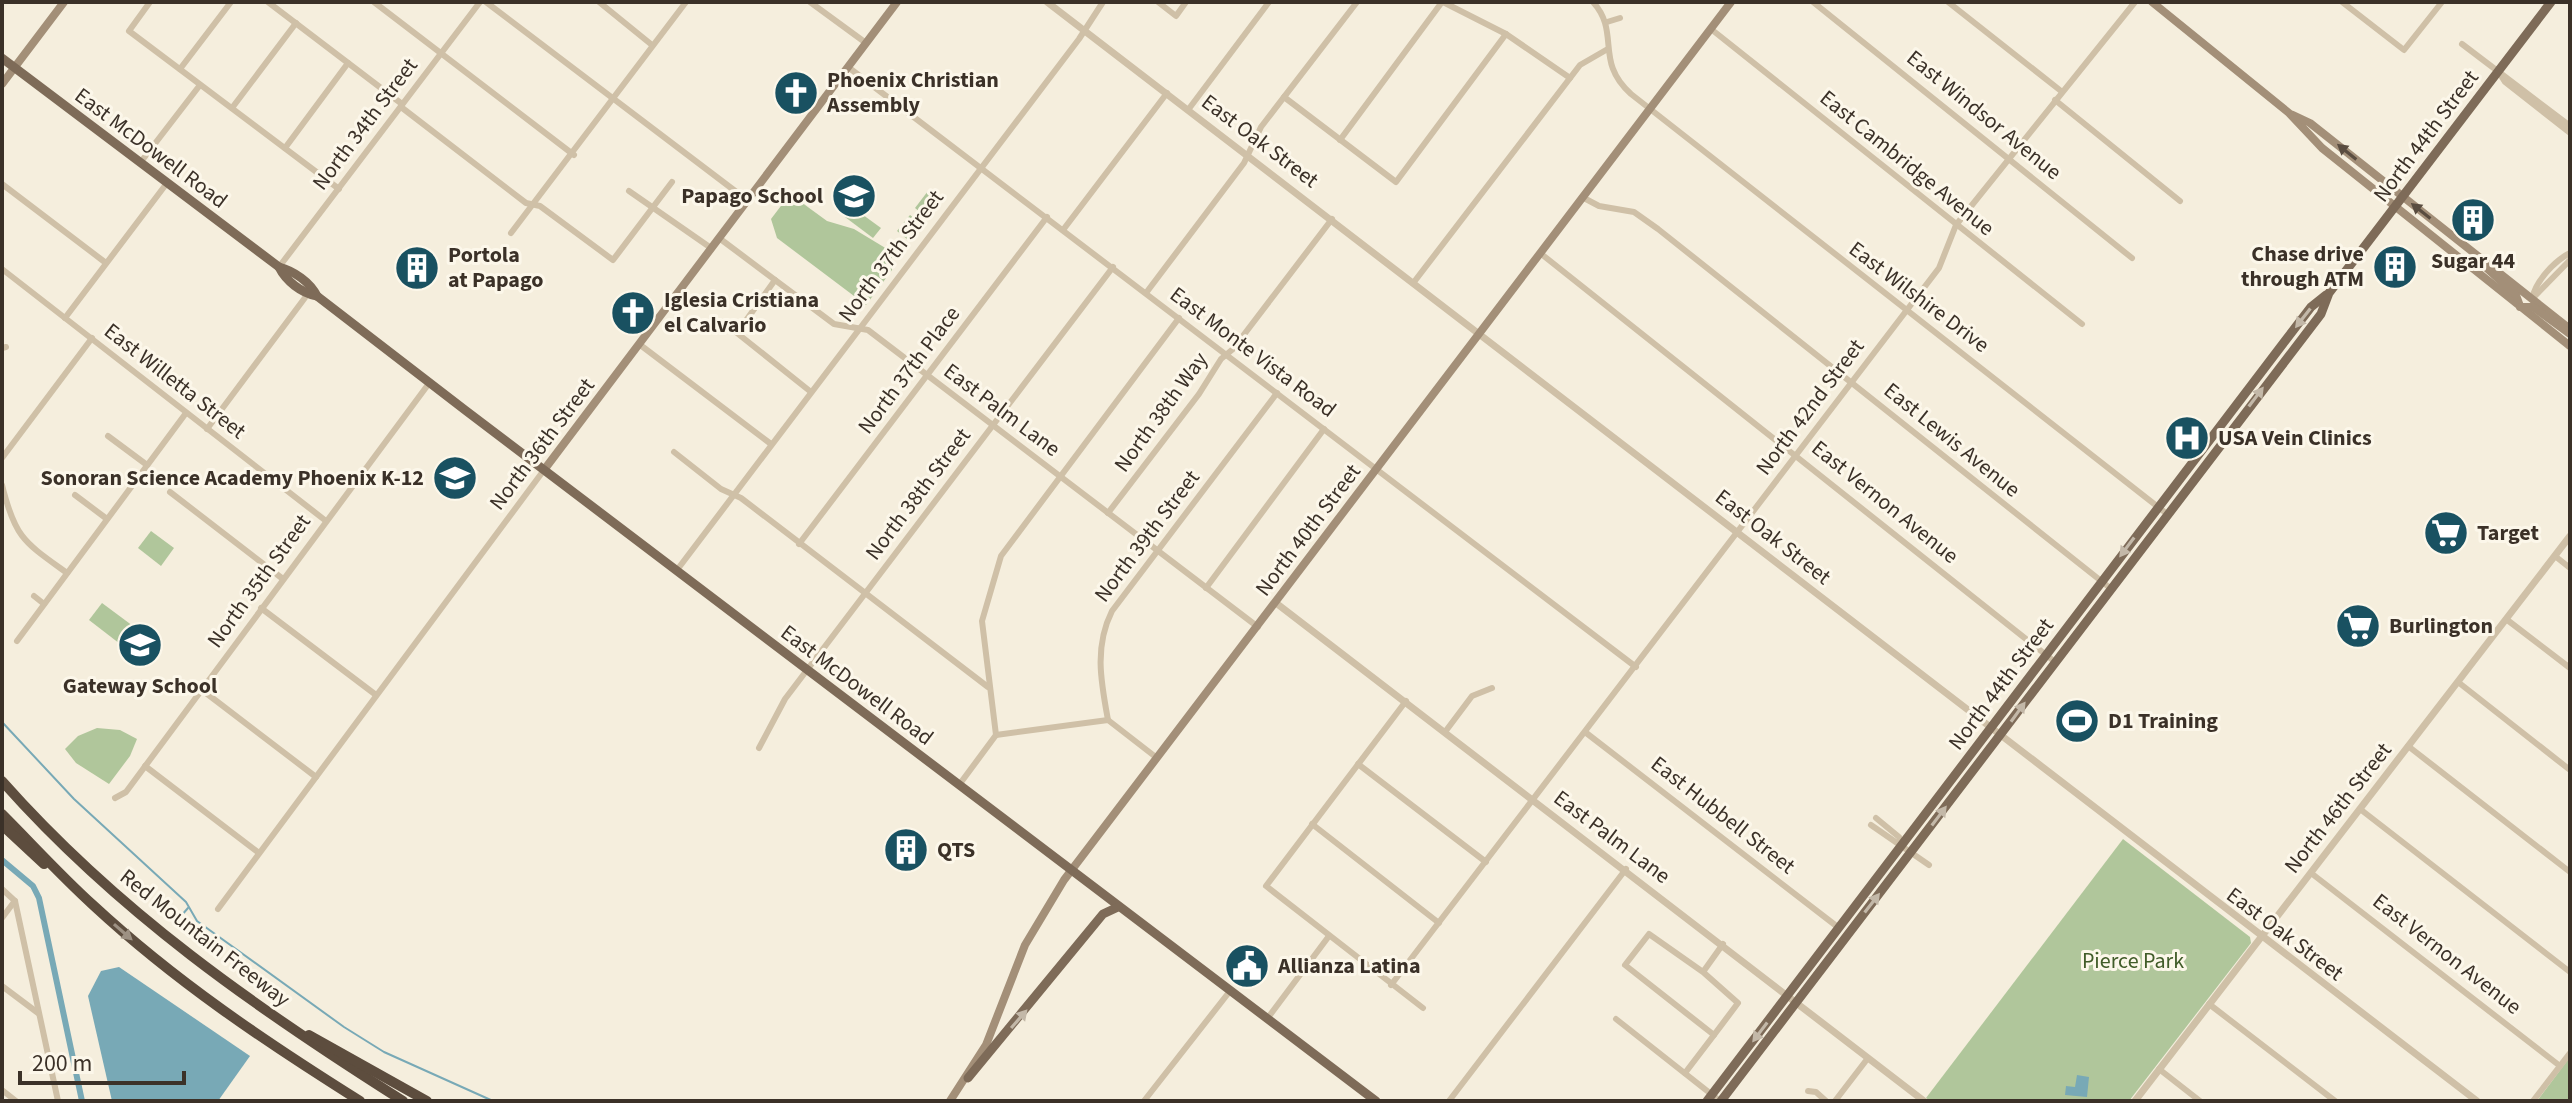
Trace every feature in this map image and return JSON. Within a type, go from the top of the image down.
[{"type":"highway","points":[[2,774],[68,850]]},
{"type":"highway","name":"Red Mountain Freeway","points":[[2,781],[68,850],[161,935],[261,1010],[403,1101]]},
{"type":"highway","name":"Red Mountain Freeway","points":[[2,814],[65,879],[195,990],[358,1101]]},
{"type":"highway","points":[[2,825],[30,853],[65,879]]},
{"type":"highway","points":[[261,1010],[427,1101]]},
{"type":"main road","points":[[2,84],[64,2]]},
{"type":"main road","name":"North 36th Street","points":[[544,470],[897,2]]},
{"type":"main road","name":"North 40th Street","points":[[950,1101],[968,1078],[995,1026],[1025,945],[1071,871],[1731,2]]},
{"type":"main road","points":[[2152,2],[2289,113],[2307,135],[2570,346]]},
{"type":"main road","name":"North 44th Street","points":[[1715,1099],[1797,1002],[1848,935],[1990,729],[2158,506],[2311,307],[2329,293],[2551,2]]},
{"type":"main road","name":"East McDowell Road","points":[[2,58],[279,267],[284,277],[312,293],[430,382],[1376,1101]]},
{"type":"main road","points":[[2289,113],[2310,123],[2570,331]]},
{"type":"main road","points":[[2473,253],[2485,270],[2516,295],[2520,307]]},
{"type":"main road","name":"North 44th Street","points":[[1715,1099],[1839,927],[2000,736],[2321,314],[2329,293]]},
{"type":"main road","points":[[2520,307],[2533,307],[2570,331]]},
{"type":"main road","points":[[968,1078],[1103,914],[1118,907]]},
{"type":"street","points":[[180,69],[231,2]]},
{"type":"street","points":[[268,2],[533,205],[540,206],[613,260],[672,182]]},
{"type":"street","points":[[374,2],[574,155]]},
{"type":"street","points":[[483,2],[747,200]]},
{"type":"street","name":"North 34th Street","points":[[279,267],[483,2]]},
{"type":"street","points":[[599,2],[652,45]]},
{"type":"street","points":[[511,233],[574,155],[686,2]]},
{"type":"street","points":[[810,2],[866,43]]},
{"type":"street","name":"East Oak Street","points":[[1047,2],[2477,1101]]},
{"type":"street","name":"North 37th Street","points":[[677,570],[1103,2]]},
{"type":"street","points":[[1158,2],[1176,16],[1186,2]]},
{"type":"street","points":[[1188,110],[1269,2]]},
{"type":"street","points":[[1146,293],[1248,155],[1261,127],[1357,2]]},
{"type":"street","points":[[1340,140],[1442,2],[1506,34],[1570,78]]},
{"type":"street","points":[[1414,282],[1570,78],[1586,59],[1606,50],[1607,22],[1593,2]]},
{"type":"street","name":"East Windsor Avenue","points":[[1813,2],[2132,258]]},
{"type":"street","points":[[1948,2],[2061,91]]},
{"type":"street","name":"North 42nd Street","points":[[1391,985],[1907,311],[1946,256],[1956,225],[2135,2]]},
{"type":"street","points":[[2342,2],[2404,50],[2442,2]]},
{"type":"street","points":[[148,3],[129,31],[339,189]]},
{"type":"street","points":[[1607,22],[1620,18]]},
{"type":"street","points":[[232,108],[296,23]]},
{"type":"street","name":"East Cambridge Avenue","points":[[1711,29],[2082,324]]},
{"type":"street","points":[[1284,97],[1396,182],[1506,34]]},
{"type":"street","points":[[2462,44],[2570,126]]},
{"type":"street","name":"East Wilshire Drive","points":[[1606,50],[1622,86],[1649,109],[2167,514]]},
{"type":"street","points":[[285,148],[348,63]]},
{"type":"street","name":"East Monte Vista Road","points":[[848,67],[1636,667]]},
{"type":"street","points":[[2498,71],[2505,82],[2570,133]]},
{"type":"street","points":[[140,163],[200,85]]},
{"type":"street","points":[[1063,230],[1167,93]]},
{"type":"street","points":[[2055,100],[2180,201]]},
{"type":"street","points":[[65,318],[167,183]]},
{"type":"street","points":[[2,184],[106,263]]},
{"type":"street","points":[[629,191],[711,248]]},
{"type":"street","name":"East Lewis Avenue","points":[[1582,197],[1599,206],[1634,212],[2110,588]]},
{"type":"street","name":"North 37th Place","points":[[799,544],[1047,217]]},
{"type":"street","name":"North 38th Way","points":[[1108,513],[1332,219]]},
{"type":"street","name":"East Palm Lane","points":[[719,238],[834,324],[850,329],[861,326],[1258,627]]},
{"type":"street","name":"East Vernon Avenue","points":[[1540,253],[1797,454],[2055,662]]},
{"type":"street","points":[[2532,299],[2533,291],[2559,258],[2570,253]]},
{"type":"street","points":[[2532,299],[2570,260]]},
{"type":"street","name":"North 38th Street","points":[[759,748],[777,710],[1113,267]]},
{"type":"street","name":"East Willetta Street","points":[[2,269],[326,521]]},
{"type":"street","points":[[775,280],[737,333],[811,392]]},
{"type":"street","points":[[207,429],[312,293]]},
{"type":"street","points":[[996,735],[982,621],[992,578],[1005,548],[1179,318]]},
{"type":"street","points":[[2,458],[92,338]]},
{"type":"street","points":[[639,344],[771,444]]},
{"type":"street","name":"North 35th Street","points":[[115,798],[126,792],[430,382]]},
{"type":"street","name":"North 39th Street","points":[[1108,720],[1099,674],[1105,625],[1121,596],[1277,393]]},
{"type":"street","points":[[17,641],[186,413]]},
{"type":"street","points":[[1206,588],[1324,429]]},
{"type":"street","points":[[108,436],[147,465]]},
{"type":"street","points":[[674,452],[988,688]]},
{"type":"street","points":[[2192,462],[2201,470]]},
{"type":"street","name":"North 36th Street","points":[[218,909],[544,470]]},
{"type":"street","points":[[2,485],[9,515],[20,537],[67,573]]},
{"type":"street","points":[[170,492],[283,579]]},
{"type":"street","points":[[75,495],[107,519]]},
{"type":"street","name":"North 46th Street","points":[[2135,1101],[2570,536]]},
{"type":"street","points":[[2555,556],[2570,568]]},
{"type":"street","points":[[34,596],[44,604]]},
{"type":"street","name":"East Palm Lane","points":[[1276,603],[1626,869],[1919,1099]]},
{"type":"street","points":[[261,608],[376,695]]},
{"type":"street","points":[[2506,619],[2570,668]]},
{"type":"street","points":[[2458,682],[2570,770]]},
{"type":"street","points":[[1445,732],[1472,696],[1492,688]]},
{"type":"street","points":[[202,690],[316,777]]},
{"type":"street","points":[[1406,701],[1266,886],[1423,1008]]},
{"type":"street","points":[[959,785],[996,735],[1108,720],[1157,758]]},
{"type":"street","name":"East Hubbell Street","points":[[1585,732],[1848,935]]},
{"type":"street","points":[[2408,746],[2570,872]]},
{"type":"street","points":[[1358,764],[1486,862]]},
{"type":"street","points":[[145,766],[259,853]]},
{"type":"street","points":[[2360,809],[2570,972]]},
{"type":"street","points":[[1874,822],[1894,843],[1907,848],[1929,865]]},
{"type":"street","points":[[1312,824],[1439,923]]},
{"type":"street","points":[[1449,1101],[1626,869]]},
{"type":"street","name":"East Vernon Avenue","points":[[2311,873],[2560,1066]]},
{"type":"street","points":[[2,889],[15,901],[58,1101]]},
{"type":"street","points":[[2,918],[15,901]]},
{"type":"street","points":[[1685,1073],[1714,1035],[1738,1003],[1703,972],[1649,934],[1625,965],[1714,1035]]},
{"type":"street","points":[[1267,1019],[1329,936]]},
{"type":"street","points":[[1703,972],[1723,944]]},
{"type":"street","points":[[2,986],[39,1013]]},
{"type":"street","points":[[1144,1101],[1230,991]]},
{"type":"street","points":[[2209,1004],[2335,1101]]},
{"type":"street","points":[[1616,1019],[1715,1099]]},
{"type":"street","points":[[2533,1101],[2570,1053]]},
{"type":"street","points":[[1835,1101],[1868,1058]]},
{"type":"street","points":[[2159,1069],[2200,1101]]},
{"type":"street","points":[[2,1090],[16,1101]]},
{"type":"street","points":[[1808,1091],[1816,1092],[1826,1101]]},
{"type":"green space","points":[[928,191],[938,199],[925,216],[915,208]]},
{"type":"green space","points":[[790,194],[827,221],[854,229],[892,252],[892,270],[866,305],[777,238],[771,219]]},
{"type":"green space","points":[[848,204],[881,228],[873,238],[841,214]]},
{"type":"green space","points":[[910,215],[920,223],[907,239],[897,231]]},
{"type":"green space","points":[[151,531],[174,548],[161,566],[138,548]]},
{"type":"green space","points":[[102,603],[137,629],[124,647],[89,620]]},
{"type":"green space","points":[[97,728],[120,730],[137,739],[130,756],[109,784],[76,763],[65,749],[78,736]]},
{"type":"green space","name":"Pierce Park","points":[[2123,839],[2250,937],[2251,943],[2129,1101],[1930,1101],[1926,1098]]},
{"type":"green space","points":[[2570,1057],[2570,1101],[2537,1101]]},
{"type":"water","points":[[119,967],[250,1056],[218,1101],[112,1101],[88,996],[101,971]]},
{"type":"water","points":[[2077,1075],[2089,1077],[2087,1097],[2065,1095],[2066,1086],[2075,1087]]},
{"type":"waterway","points":[[2,722],[74,799],[186,902],[197,921],[344,1027],[384,1052],[493,1101]]},
{"type":"waterway","points":[[2,860],[33,886],[39,898],[82,1101]]},
{"type":"waterway","points":[[181,916],[188,908]]},
{"type":"place","name":"Phoenix Christian Assembly","points":[[796,93]]},
{"type":"place","name":"Papago School","points":[[854,196]]},
{"type":"place","name":"Sugar 44","points":[[2473,220]]},
{"type":"place","name":"Chase drive through ATM","points":[[2395,267]]},
{"type":"place","name":"Portola at Papago","points":[[417,268]]},
{"type":"place","name":"Iglesia Cristiana el Calvario","points":[[633,313]]},
{"type":"place","name":"USA Vein Clinics","points":[[2187,438]]},
{"type":"place","name":"Sonoran Science Academy Phoenix K-12","points":[[455,478]]},
{"type":"place","name":"Target","points":[[2446,533]]},
{"type":"place","name":"Burlington","points":[[2358,626]]},
{"type":"place","name":"Gateway School","points":[[140,645]]},
{"type":"place","name":"D1 Training","points":[[2077,721]]},
{"type":"place","name":"QTS","points":[[906,850]]},
{"type":"place","name":"Allianza Latina","points":[[1247,966]]}]
